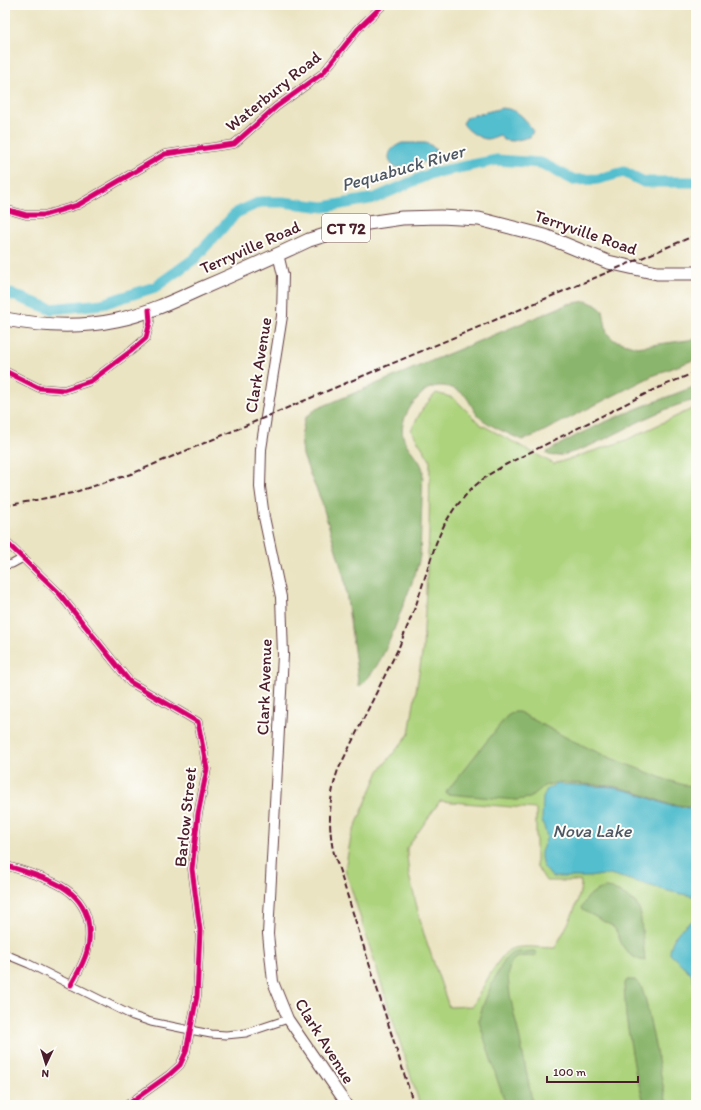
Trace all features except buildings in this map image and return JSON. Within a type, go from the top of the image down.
[{"type":"highway","name":"Terryville Road","points":[[5,319],[49,326],[82,325],[118,320],[176,300],[323,235],[361,224],[402,218],[440,217],[479,219],[545,236],[608,262],[657,273],[696,273]]},
{"type":"main road","name":"Clark Avenue","points":[[278,254],[283,275],[283,305],[261,449],[260,487],[264,517],[281,597],[283,655],[268,934],[273,982],[288,1019],[347,1105]]},
{"type":"street","name":"Waterbury Road","points":[[5,209],[26,215],[44,215],[78,205],[165,154],[234,144],[276,107],[323,73],[358,29],[383,5]]},
{"type":"street","points":[[5,371],[39,388],[64,390],[91,381],[146,338],[150,322],[150,310]]},
{"type":"street","name":"Barlow Street","points":[[5,541],[62,596],[130,682],[198,722],[207,768],[198,814],[192,869],[200,930],[197,996],[186,1052],[180,1065],[169,1075],[127,1105]]},
{"type":"street","points":[[5,565],[12,564],[23,558]]},
{"type":"street","points":[[5,866],[58,884],[73,895],[83,908],[88,923],[89,943],[84,958],[71,985]]},
{"type":"street","points":[[5,954],[22,960],[139,1018],[190,1030],[216,1035],[236,1035],[288,1019]]},
{"type":"green space","points":[[586,301],[596,305],[603,311],[607,333],[614,340],[637,347],[696,339],[696,359],[654,375],[536,435],[522,440],[480,418],[464,394],[455,389],[440,386],[428,389],[422,394],[409,409],[402,427],[405,441],[419,461],[423,470],[420,556],[413,580],[381,659],[375,669],[359,687],[344,577],[321,500],[303,455],[301,437],[305,418],[316,409],[568,304]]},
{"type":"green space","points":[[696,386],[696,400],[659,412],[592,445],[565,454],[554,456],[547,454],[547,452],[565,442],[601,424]]},
{"type":"green space","points":[[436,393],[454,398],[480,424],[554,464],[624,441],[696,407],[696,920],[688,923],[674,937],[682,965],[691,973],[696,988],[696,1105],[420,1105],[345,869],[351,837],[379,771],[409,734],[423,648],[429,532],[430,460],[411,430],[423,408]],"holes":[[[440,801],[536,809],[536,865],[546,881],[581,881],[578,898],[572,916],[555,948],[526,947],[511,949],[501,958],[473,1006],[449,1007],[423,931],[409,875],[407,848]]]},
{"type":"green space","points":[[514,712],[519,712],[569,739],[608,757],[667,780],[684,785],[696,786],[696,807],[668,804],[633,791],[611,786],[559,782],[544,786],[530,798],[516,800],[447,794],[446,792],[507,716]]},
{"type":"green space","points":[[605,888],[614,889],[635,902],[640,911],[645,960],[639,960],[626,950],[612,926],[581,909],[590,895]]},
{"type":"green space","points":[[537,952],[536,955],[515,958],[510,966],[508,975],[510,996],[533,1105],[506,1105],[479,1021],[480,1015],[497,974],[507,958],[513,953]]},
{"type":"green space","points":[[627,980],[635,980],[641,986],[646,1001],[667,1105],[645,1105],[635,1071],[626,1017],[624,985]]},
{"type":"water","points":[[502,108],[517,112],[524,118],[533,131],[530,137],[513,141],[503,140],[500,135],[491,139],[484,139],[470,131],[463,123],[467,117]]},
{"type":"water","points":[[402,143],[426,143],[435,149],[436,155],[423,163],[404,167],[394,167],[389,159],[390,153],[394,147]]},
{"type":"water","name":"Nova Lake","points":[[556,784],[611,787],[633,792],[668,805],[696,809],[696,897],[668,891],[610,874],[589,877],[552,877],[543,866],[541,858],[541,852],[547,837],[542,820],[543,798],[547,789]]},
{"type":"water","points":[[696,920],[696,988],[691,973],[670,954],[670,949],[677,934]]},
{"type":"waterway","name":"Pequabuck River","points":[[5,292],[51,309],[102,304],[155,287],[194,259],[236,213],[260,202],[283,202],[324,207],[375,198],[432,173],[497,160],[541,163],[574,180],[598,179],[624,172],[644,182],[696,182]]},
{"type":"railway","points":[[5,506],[72,493],[131,474],[696,235]]},
{"type":"railway","points":[[414,1105],[333,850],[330,830],[330,810],[338,770],[399,647],[416,605],[436,543],[445,523],[454,509],[471,489],[488,475],[505,465],[653,390],[696,372]]},
{"type":"cycle path","points":[[5,209],[26,215],[44,215],[78,205],[165,154],[234,144],[276,107],[323,73],[358,29],[383,5]]},
{"type":"cycle path","points":[[5,371],[39,388],[64,390],[91,381],[146,338],[150,322],[149,310]]},
{"type":"cycle path","points":[[5,541],[58,592],[130,682],[198,722],[207,769],[198,814],[192,869],[200,930],[197,996],[186,1052],[180,1065],[169,1075],[127,1105]]},
{"type":"cycle path","points":[[5,865],[43,878],[66,889],[76,898],[83,908],[89,925],[89,944],[84,960],[71,985]]}]
